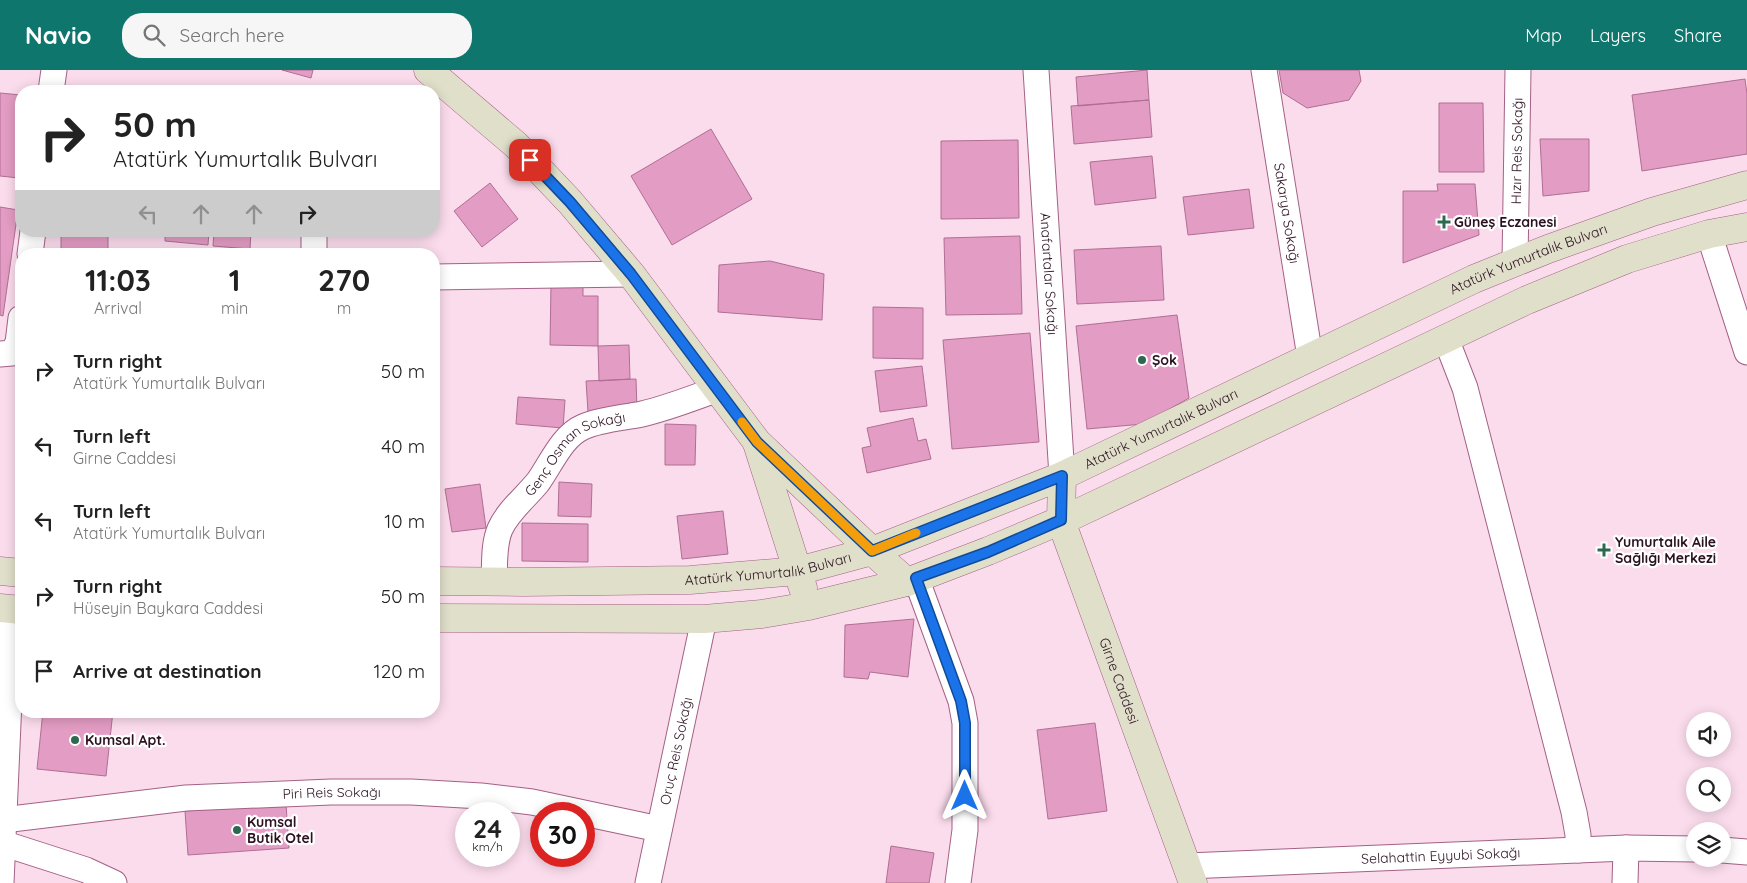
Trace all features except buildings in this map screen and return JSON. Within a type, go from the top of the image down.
[{"type":"street","points":[[52,85],[54,70]]},
{"type":"street","points":[[428,70],[516,145],[570,202],[631,274],[757,442],[872,551],[911,580],[961,701],[965,723],[965,830],[958,883]]},
{"type":"street","name":"Anafartalar Sokağı","points":[[1036,70],[1062,476]]},
{"type":"street","name":"Sakarya Sokağı","points":[[1264,70],[1310,357]]},
{"type":"street","name":"Hızır Reis Sokağı","points":[[1515,262],[1518,70]]},
{"type":"street","name":"Atatürk Yumurtalık Bulvarı","points":[[440,581],[690,580],[798,571],[872,551],[1062,476],[1474,279],[1548,249],[1652,212],[1747,185]]},
{"type":"street","points":[[440,618],[704,619],[762,614],[809,606],[911,580],[988,552],[1061,520],[1527,300],[1627,258],[1709,234],[1747,227]]},
{"type":"street","points":[[1709,234],[1747,352]]},
{"type":"street","points":[[440,277],[631,274]]},
{"type":"street","points":[[9,348],[15,333]]},
{"type":"street","points":[[1446,339],[1465,388],[1470,407],[1572,803],[1578,835],[1578,850]]},
{"type":"street","name":"Genç Osman Sokağı","points":[[494,582],[497,542],[500,530],[513,509],[536,483],[561,446],[572,434],[581,427],[593,423],[656,410],[718,389]]},
{"type":"street","points":[[757,442],[809,606]]},
{"type":"street","name":"Girne Caddesi","points":[[1062,476],[1061,520],[1190,875]]},
{"type":"street","points":[[0,571],[15,572]]},
{"type":"street","points":[[1,883],[11,609]]},
{"type":"street","name":"Oruç Reis Sokağı","points":[[648,883],[704,619]]},
{"type":"street","name":"Piri Reis Sokağı","points":[[3,831],[186,798],[331,792],[410,792],[481,796],[532,802],[659,829]]},
{"type":"street","points":[[3,831],[114,883]]},
{"type":"street","points":[[1625,883],[1626,848]]},
{"type":"street","name":"Selahattin Eyyubi Sokağı","points":[[1190,875],[1578,850],[1686,849]]},
{"type":"street","points":[[1731,851],[1747,852]]},
{"type":"slow traffic","points":[[742,422],[757,442],[872,551],[916,533]]},
{"type":"place","name":"Güneş Eczanesi","points":[[1444,222]]},
{"type":"place","name":"Şok","points":[[1142,360]]},
{"type":"place","name":"Yumurtalık Aile Sağlığı Merkezi","points":[[1604,550]]},
{"type":"place","name":"Kumsal Apt.","points":[[75,740]]},
{"type":"place","name":"Kumsal Butik Otel","points":[[237,830]]},
{"type":"route","points":[[530,160],[570,202],[631,274],[757,442],[872,551],[1062,476],[1061,520],[988,552],[916,578],[961,701],[965,723],[965,796]]}]
